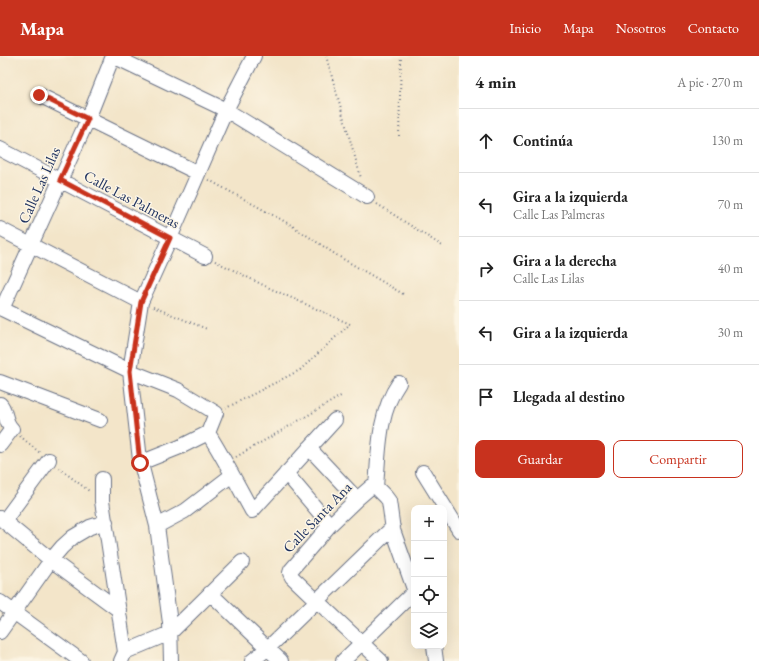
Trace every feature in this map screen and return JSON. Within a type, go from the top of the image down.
[{"type":"street","points":[[113,56],[226,110],[367,197]]},
{"type":"street","name":"Calle Las Lilas","points":[[1,309],[88,119],[113,56]]},
{"type":"street","points":[[171,661],[170,633],[157,526],[140,463],[130,371],[147,305],[170,238],[226,110],[254,56]]},
{"type":"street","points":[[39,95],[198,173]]},
{"type":"street","name":"Calle Las Palmeras","points":[[0,149],[211,259]]},
{"type":"street","points":[[0,229],[147,305]]},
{"type":"street","points":[[1,309],[130,371],[178,390],[216,413],[208,433],[180,447],[140,463]]},
{"type":"street","points":[[0,382],[100,420]]},
{"type":"street","points":[[376,487],[380,434],[387,409],[399,383]]},
{"type":"street","points":[[0,404],[4,409],[7,422],[12,430],[0,445]]},
{"type":"street","points":[[208,433],[252,511],[335,420]]},
{"type":"street","points":[[309,448],[357,499]]},
{"type":"street","points":[[49,460],[2,520],[51,560],[119,610]]},
{"type":"street","points":[[157,526],[185,511],[229,468]]},
{"type":"street","points":[[423,472],[459,530]]},
{"type":"street","points":[[286,473],[330,525]]},
{"type":"street","points":[[102,479],[102,501],[119,610],[123,656],[170,633],[242,562]]},
{"type":"street","name":"Calle Santa Ana","points":[[316,600],[292,577],[290,573],[291,570],[330,525],[372,486],[376,487],[389,501],[393,527],[411,582]]},
{"type":"street","points":[[0,632],[51,560],[62,547],[73,536],[90,527],[106,522]]},
{"type":"street","points":[[252,661],[268,648],[393,527]]},
{"type":"street","points":[[210,593],[281,661]]},
{"type":"street","points":[[342,661],[411,594]]},
{"type":"street","points":[[316,600],[381,661]]},
{"type":"street","points":[[0,602],[81,661]]},
{"type":"street","points":[[434,649],[436,661]]},
{"type":"path","points":[[326,56],[367,197],[444,246]]},
{"type":"path","points":[[400,136],[401,56]]},
{"type":"path","points":[[211,182],[291,225],[338,256],[405,295]]},
{"type":"path","points":[[211,259],[265,286],[350,324],[300,370],[216,413]]},
{"type":"path","points":[[147,305],[207,329]]},
{"type":"path","points":[[229,468],[341,396]]},
{"type":"route","points":[[39,95],[88,119],[60,180],[170,238],[141,302],[130,371],[140,463]]}]
